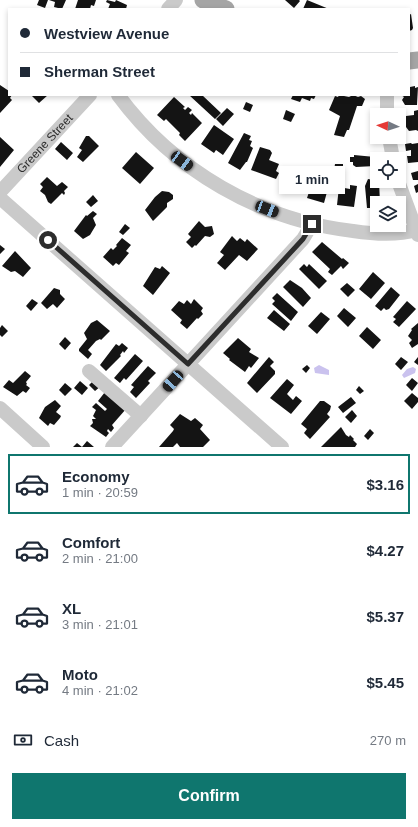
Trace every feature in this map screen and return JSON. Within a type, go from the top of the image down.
[{"type":"main road","points":[[203,0],[223,8]]},
{"type":"street","points":[[169,8],[176,0]]},
{"type":"street","name":"Greene Street","points":[[0,192],[89,96]]},
{"type":"street","points":[[119,96],[152,134],[200,174],[220,187],[257,205],[312,224],[339,230],[377,233],[417,232],[401,188]]},
{"type":"street","points":[[387,96],[387,108]]},
{"type":"street","points":[[0,198],[282,447]]},
{"type":"street","points":[[112,447],[303,239],[312,224]]},
{"type":"street","points":[[89,371],[141,416]]},
{"type":"street","points":[[0,408],[44,447]]},
{"type":"shaded area","points":[[319,365],[329,370],[329,375],[315,373],[314,368]]},
{"type":"shaded area","points":[[413,367],[416,369],[415,373],[404,378],[402,375],[407,369]]},
{"type":"building","points":[[39,0],[48,0],[45,8],[37,5]]},
{"type":"building","points":[[49,0],[66,0],[62,8],[54,7],[55,2]]},
{"type":"building","points":[[78,0],[96,0],[94,6],[91,5],[90,8],[75,8]]},
{"type":"building","points":[[107,0],[115,2],[116,0],[127,5],[126,8],[108,8],[110,4],[106,2]]},
{"type":"building","points":[[285,0],[299,0],[300,1],[294,8]]},
{"type":"building","points":[[307,0],[327,8],[303,8]]},
{"type":"building","points":[[410,14],[413,28],[410,31]]},
{"type":"building","points":[[0,85],[8,90],[8,96],[11,96],[10,98],[12,100],[0,113]]},
{"type":"building","points":[[410,87],[418,87],[417,105],[405,105],[402,100],[404,97],[402,96],[410,96]]},
{"type":"building","points":[[32,96],[47,96],[39,103]]},
{"type":"building","points":[[190,96],[203,96],[221,113],[215,119]]},
{"type":"building","points":[[292,96],[316,96],[314,99],[311,98],[310,101],[302,98],[300,102],[291,99]]},
{"type":"building","points":[[335,96],[361,96],[365,99],[362,106],[357,106],[349,130],[347,130],[344,137],[334,135],[340,116],[329,110]]},
{"type":"building","points":[[174,97],[185,107],[183,108],[185,110],[188,107],[192,110],[189,113],[191,115],[192,113],[202,123],[185,141],[179,135],[180,133],[166,119],[164,121],[157,115]]},
{"type":"building","points":[[246,102],[253,105],[250,112],[243,109]]},
{"type":"building","points":[[227,108],[234,114],[223,126],[216,119]]},
{"type":"building","points":[[286,110],[295,114],[291,122],[283,119]]},
{"type":"building","points":[[418,110],[418,131],[409,131],[406,127],[406,116],[414,115],[414,111]]},
{"type":"building","points":[[214,125],[234,139],[223,155],[216,150],[214,153],[201,144]]},
{"type":"building","points":[[244,133],[251,136],[249,140],[252,141],[250,146],[253,148],[247,162],[240,170],[228,163]]},
{"type":"building","points":[[86,136],[89,136],[99,146],[83,162],[77,157],[82,150],[79,148]]},
{"type":"building","points":[[0,137],[14,150],[0,167]]},
{"type":"building","points":[[61,142],[73,153],[67,160],[55,149]]},
{"type":"building","points":[[418,143],[418,162],[408,163],[407,156],[411,156],[411,150],[406,151],[406,144]]},
{"type":"building","points":[[260,147],[270,150],[272,153],[269,160],[279,164],[276,171],[279,173],[276,179],[251,170]]},
{"type":"building","points":[[136,152],[154,168],[140,184],[122,168]]},
{"type":"building","points":[[354,155],[370,157],[370,166],[356,167],[353,165],[353,162],[350,162],[350,157],[354,157]]},
{"type":"building","points":[[335,164],[343,164],[343,170],[334,170]]},
{"type":"building","points":[[287,171],[295,176],[296,172],[303,174],[297,190],[282,184]]},
{"type":"building","points":[[418,171],[418,180],[413,180],[411,173]]},
{"type":"building","points":[[47,177],[57,186],[62,182],[68,187],[64,191],[64,195],[62,193],[51,204],[48,202],[45,195],[40,191],[43,187],[40,184]]},
{"type":"building","points":[[314,177],[330,181],[324,203],[307,198]]},
{"type":"building","points":[[368,179],[370,179],[370,188],[379,188],[380,196],[370,196],[370,208],[367,208],[365,186]]},
{"type":"building","points":[[418,184],[418,192],[416,193],[414,186]]},
{"type":"building","points":[[350,185],[357,186],[354,207],[337,205],[339,187],[350,189]]},
{"type":"building","points":[[162,191],[169,192],[173,195],[173,199],[167,203],[167,207],[153,221],[145,210],[155,197]]},
{"type":"building","points":[[93,195],[98,201],[91,207],[86,202]]},
{"type":"building","points":[[93,211],[97,214],[93,218],[96,225],[90,235],[83,239],[74,231],[86,215],[87,216]]},
{"type":"building","points":[[199,221],[205,227],[212,226],[214,234],[210,237],[205,236],[196,246],[195,245],[192,248],[186,242],[191,237],[188,234]]},
{"type":"building","points":[[125,224],[130,228],[123,235],[119,232]]},
{"type":"building","points":[[232,236],[237,241],[240,238],[245,242],[247,239],[258,249],[247,261],[239,255],[225,270],[217,263],[224,255],[220,252]]},
{"type":"building","points":[[122,238],[131,245],[126,251],[129,253],[119,265],[116,263],[113,266],[103,257],[111,248],[113,250],[117,246],[116,245]]},
{"type":"building","points":[[322,242],[349,263],[343,269],[341,266],[332,275],[328,272],[330,269],[312,252]]},
{"type":"building","points":[[0,245],[5,249],[0,254]]},
{"type":"building","points":[[15,251],[31,268],[23,277],[15,271],[11,272],[2,266]]},
{"type":"building","points":[[304,264],[307,267],[309,264],[327,281],[319,289],[299,269]]},
{"type":"building","points":[[162,266],[170,273],[153,295],[143,286],[155,267],[160,269]]},
{"type":"building","points":[[373,272],[385,283],[371,299],[359,289]]},
{"type":"building","points":[[290,280],[302,288],[311,298],[303,307],[283,287]]},
{"type":"building","points":[[347,283],[355,290],[348,297],[340,289]]},
{"type":"building","points":[[391,287],[400,295],[389,309],[386,310],[384,308],[381,311],[375,306]]},
{"type":"building","points":[[54,288],[60,290],[60,294],[65,299],[57,308],[53,304],[47,309],[41,303]]},
{"type":"building","points":[[277,293],[298,312],[291,321],[272,304],[275,301],[272,298]]},
{"type":"building","points":[[32,299],[38,303],[31,311],[26,306]]},
{"type":"building","points":[[194,299],[203,308],[201,311],[203,314],[187,329],[180,323],[182,320],[171,310],[179,301],[184,304],[187,300],[191,304]]},
{"type":"building","points":[[407,301],[416,309],[399,327],[393,322],[396,319],[393,317]]},
{"type":"building","points":[[344,308],[356,318],[348,327],[337,316]]},
{"type":"building","points":[[274,310],[290,324],[284,331],[267,318]]},
{"type":"building","points":[[321,312],[330,319],[317,334],[308,326]]},
{"type":"building","points":[[97,320],[110,331],[101,340],[96,341],[88,350],[92,354],[88,359],[79,351],[79,349],[87,339],[84,333],[91,323]]},
{"type":"building","points":[[418,323],[418,344],[412,348],[409,343],[412,340],[408,336],[412,330],[411,329]]},
{"type":"building","points":[[2,325],[8,331],[2,337],[0,335],[0,328]]},
{"type":"building","points":[[367,327],[381,340],[373,349],[359,336]]},
{"type":"building","points":[[65,337],[71,343],[65,350],[59,344]]},
{"type":"building","points":[[238,338],[251,349],[249,352],[259,358],[251,368],[249,366],[245,372],[229,360],[230,359],[223,353]]},
{"type":"building","points":[[122,343],[128,348],[124,353],[123,351],[120,355],[121,356],[106,371],[100,365],[116,344],[119,346]]},
{"type":"building","points":[[135,354],[143,361],[126,380],[124,378],[120,383],[114,378]]},
{"type":"building","points":[[269,357],[274,362],[270,366],[275,371],[275,374],[257,393],[247,383]]},
{"type":"building","points":[[401,357],[408,362],[401,370],[395,364]]},
{"type":"building","points":[[418,357],[418,365],[414,362]]},
{"type":"building","points":[[307,365],[310,368],[306,373],[302,369]]},
{"type":"building","points":[[148,366],[156,373],[148,381],[150,383],[136,398],[130,392],[134,387],[131,385]]},
{"type":"building","points":[[25,371],[31,376],[26,382],[26,385],[30,388],[26,393],[23,391],[17,396],[3,387],[9,380],[13,383]]},
{"type":"building","points":[[412,378],[418,383],[412,391],[406,385]]},
{"type":"building","points":[[287,379],[294,385],[287,394],[293,400],[296,396],[302,401],[291,414],[270,398]]},
{"type":"building","points":[[94,380],[101,386],[95,391],[89,385]]},
{"type":"building","points":[[80,381],[88,388],[82,395],[74,388]]},
{"type":"building","points":[[65,383],[72,389],[65,396],[59,390]]},
{"type":"building","points":[[359,386],[364,391],[360,394],[356,390]]},
{"type":"building","points":[[105,392],[126,409],[112,425],[114,428],[111,432],[108,429],[107,431],[109,433],[106,437],[90,426],[93,423],[92,419],[96,419],[93,416],[96,410],[92,407],[96,403],[105,411],[107,409],[98,401]]},
{"type":"building","points":[[412,393],[418,398],[418,402],[412,409],[404,401]]},
{"type":"building","points":[[351,397],[356,403],[343,413],[338,407]]},
{"type":"building","points":[[55,400],[61,406],[56,412],[61,416],[54,425],[50,423],[48,426],[39,418],[45,407]]},
{"type":"building","points":[[320,401],[324,401],[331,406],[327,414],[330,417],[310,439],[304,433],[307,429],[301,424]]},
{"type":"building","points":[[352,410],[357,416],[351,423],[345,417]]},
{"type":"building","points":[[180,414],[191,421],[195,418],[203,425],[200,429],[210,440],[203,447],[180,447],[177,443],[173,447],[159,447],[173,431],[174,429],[170,425]]},
{"type":"building","points":[[341,427],[346,435],[349,437],[350,435],[354,439],[353,440],[357,444],[355,447],[321,447]]},
{"type":"building","points":[[370,429],[374,433],[368,440],[364,436]]},
{"type":"building","points":[[87,441],[94,447],[82,447]]},
{"type":"building","points":[[77,443],[82,447],[73,447]]},
{"type":"route","points":[[48,240],[188,364],[303,239],[312,224]]}]
